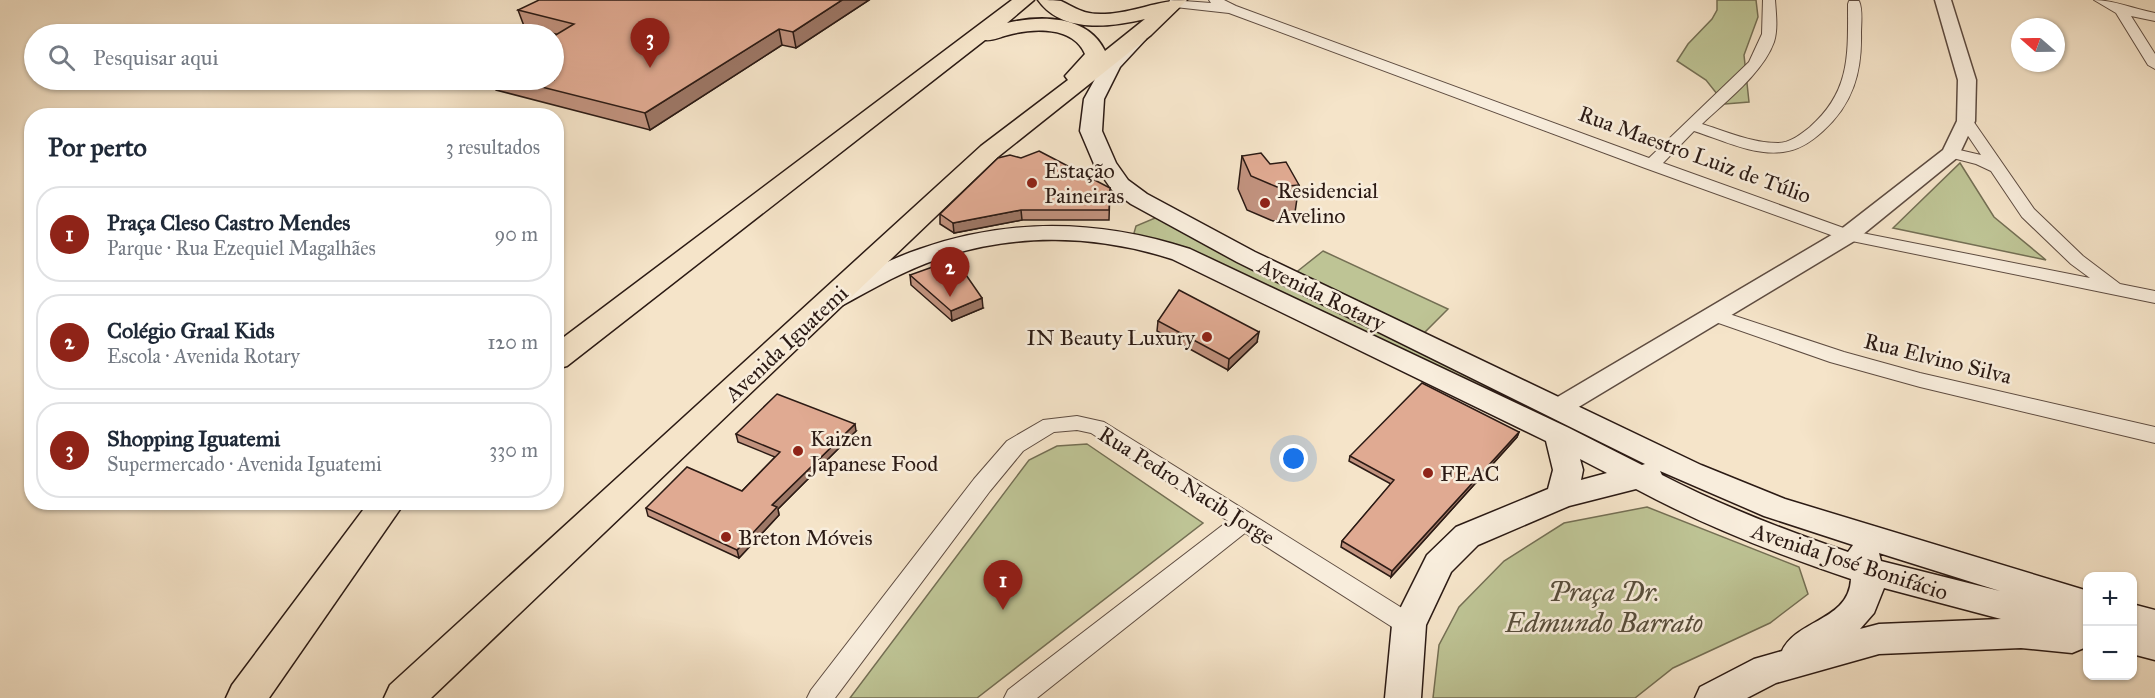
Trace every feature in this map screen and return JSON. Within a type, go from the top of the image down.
[{"type":"main road","points":[[564,353],[1024,0]]},
{"type":"main road","points":[[1047,0],[1065,13],[1094,20],[1135,17],[1176,1]]},
{"type":"main road","name":"Avenida Iguatemi","points":[[404,698],[990,151],[1144,31],[1176,1]]},
{"type":"main road","points":[[962,49],[1009,26],[1032,24],[1071,30],[1094,44],[1096,54],[1086,67],[990,151]]},
{"type":"main road","name":"Avenida Rotary","points":[[1144,31],[1112,65],[1094,99],[1091,131],[1105,164],[1120,185],[1139,200],[1169,217],[1558,421]]},
{"type":"main road","points":[[1134,240],[1128,233],[1130,225],[1139,218],[1154,215],[1169,217]]},
{"type":"main road","name":"Avenida Rotary","points":[[833,300],[904,263],[961,244],[1005,237],[1055,234],[1104,235],[1134,240],[1181,254],[1558,421],[1690,473]]},
{"type":"main road","points":[[1558,421],[1568,470],[1562,496]]},
{"type":"main road","name":"Avenida José Bonifácio","points":[[1558,421],[1638,477],[1697,507],[1772,539],[1869,571],[2083,627]]},
{"type":"main road","points":[[1403,698],[1409,625],[1439,564],[1467,536],[1562,496],[1638,477],[1667,472],[1690,473]]},
{"type":"main road","name":"Avenida José Bonifácio","points":[[1690,473],[1775,508],[2083,603]]},
{"type":"main road","points":[[246,698],[382,510]]},
{"type":"main road","points":[[1767,670],[1849,622],[1865,601],[1869,571],[1862,550],[1851,532]]},
{"type":"main road","points":[[2137,619],[2155,624]]},
{"type":"main road","name":"Avenida José Bonifácio","points":[[1713,698],[1767,670],[1879,639],[2021,633],[2083,639]]},
{"type":"main road","points":[[2137,642],[2155,645]]},
{"type":"street","points":[[1215,0],[1231,9]]},
{"type":"street","points":[[1652,165],[1755,65],[1765,51],[1771,34],[1769,0]]},
{"type":"street","points":[[1558,421],[1714,315],[1848,235],[1951,153],[1966,121],[1967,80],[1943,0]]},
{"type":"street","points":[[2100,0],[2121,10],[2155,16]]},
{"type":"street","points":[[1176,1],[1231,9]]},
{"type":"street","points":[[1693,126],[1734,139],[1777,148],[1789,147],[1799,142],[1827,122],[1843,100],[1855,66],[1854,4]]},
{"type":"street","name":"Rua Maestro Luiz de Túlio","points":[[1231,9],[1848,235],[2155,297]]},
{"type":"street","points":[[2121,10],[2155,65]]},
{"type":"street","points":[[1966,121],[2028,213],[2077,260],[2116,290]]},
{"type":"street","points":[[1951,153],[1981,160],[1996,167]]},
{"type":"street","name":"Rua Elvino Silva","points":[[1714,315],[1837,357],[1920,380],[2155,435]]},
{"type":"street","name":"Rua Pedro Nacib Jorge","points":[[820,698],[1008,454],[1015,446],[1050,425],[1077,423],[1097,427],[1409,625]]},
{"type":"street","points":[[1017,698],[1244,521]]},
{"type":"green space","points":[[1717,0],[1756,0],[1758,17],[1744,55],[1749,102],[1725,104],[1706,80],[1677,61],[1688,44],[1712,19],[1717,10]]},
{"type":"green space","points":[[1960,163],[1994,217],[2046,260],[1893,228]]},
{"type":"green space","points":[[1155,218],[1167,220],[1652,460],[1628,467],[1138,237],[1134,233],[1136,226]]},
{"type":"green space","points":[[1323,251],[1448,309],[1422,335],[1294,274]]},
{"type":"green space","points":[[1087,444],[1203,523],[977,698],[850,698],[1029,460],[1057,446]]},
{"type":"green space","name":"Praça Dr. Edmundo Barrato","points":[[1647,507],[1799,567],[1808,594],[1770,623],[1673,668],[1635,698],[1433,698],[1439,645],[1459,607],[1504,561],[1564,523]]},
{"type":"building","points":[[539,0],[842,0],[793,32],[779,29],[645,113],[554,90],[564,90],[564,30],[574,24],[518,10]]},
{"type":"building","name":"Estação Paineiras","points":[[1039,151],[1110,188],[1109,210],[1021,210],[953,223],[940,214],[998,158],[1010,155],[1021,158]]},
{"type":"building","points":[[1261,153],[1270,164],[1286,162],[1299,185],[1277,187],[1251,176],[1242,156]]},
{"type":"building","points":[[955,259],[982,298],[951,311],[910,275]]},
{"type":"building","name":"IN Beauty Luxury","points":[[1179,290],[1259,332],[1229,359],[1158,321]]},
{"type":"building","name":"FEAC","points":[[1422,383],[1519,432],[1392,571],[1342,541],[1394,480],[1350,456]]},
{"type":"building","points":[[777,394],[855,424],[772,505],[777,507],[737,550],[646,508],[687,467],[742,491],[780,452],[736,434]]},
{"type":"place","name":"Shopping Iguatemi","points":[[650,68]]},
{"type":"place","name":"Estação Paineiras","points":[[1032,183]]},
{"type":"place","name":"Residencial Avelino","points":[[1265,203]]},
{"type":"place","name":"Colégio Graal Kids","points":[[950,297]]},
{"type":"place","name":"IN Beauty Luxury","points":[[1207,337]]},
{"type":"place","name":"Kaizen Japanese Food","points":[[798,451]]},
{"type":"place","name":"FEAC","points":[[1428,473]]},
{"type":"place","name":"Breton Móveis","points":[[726,537]]},
{"type":"place","name":"Praça Cleso Castro Mendes","points":[[1003,610]]}]
